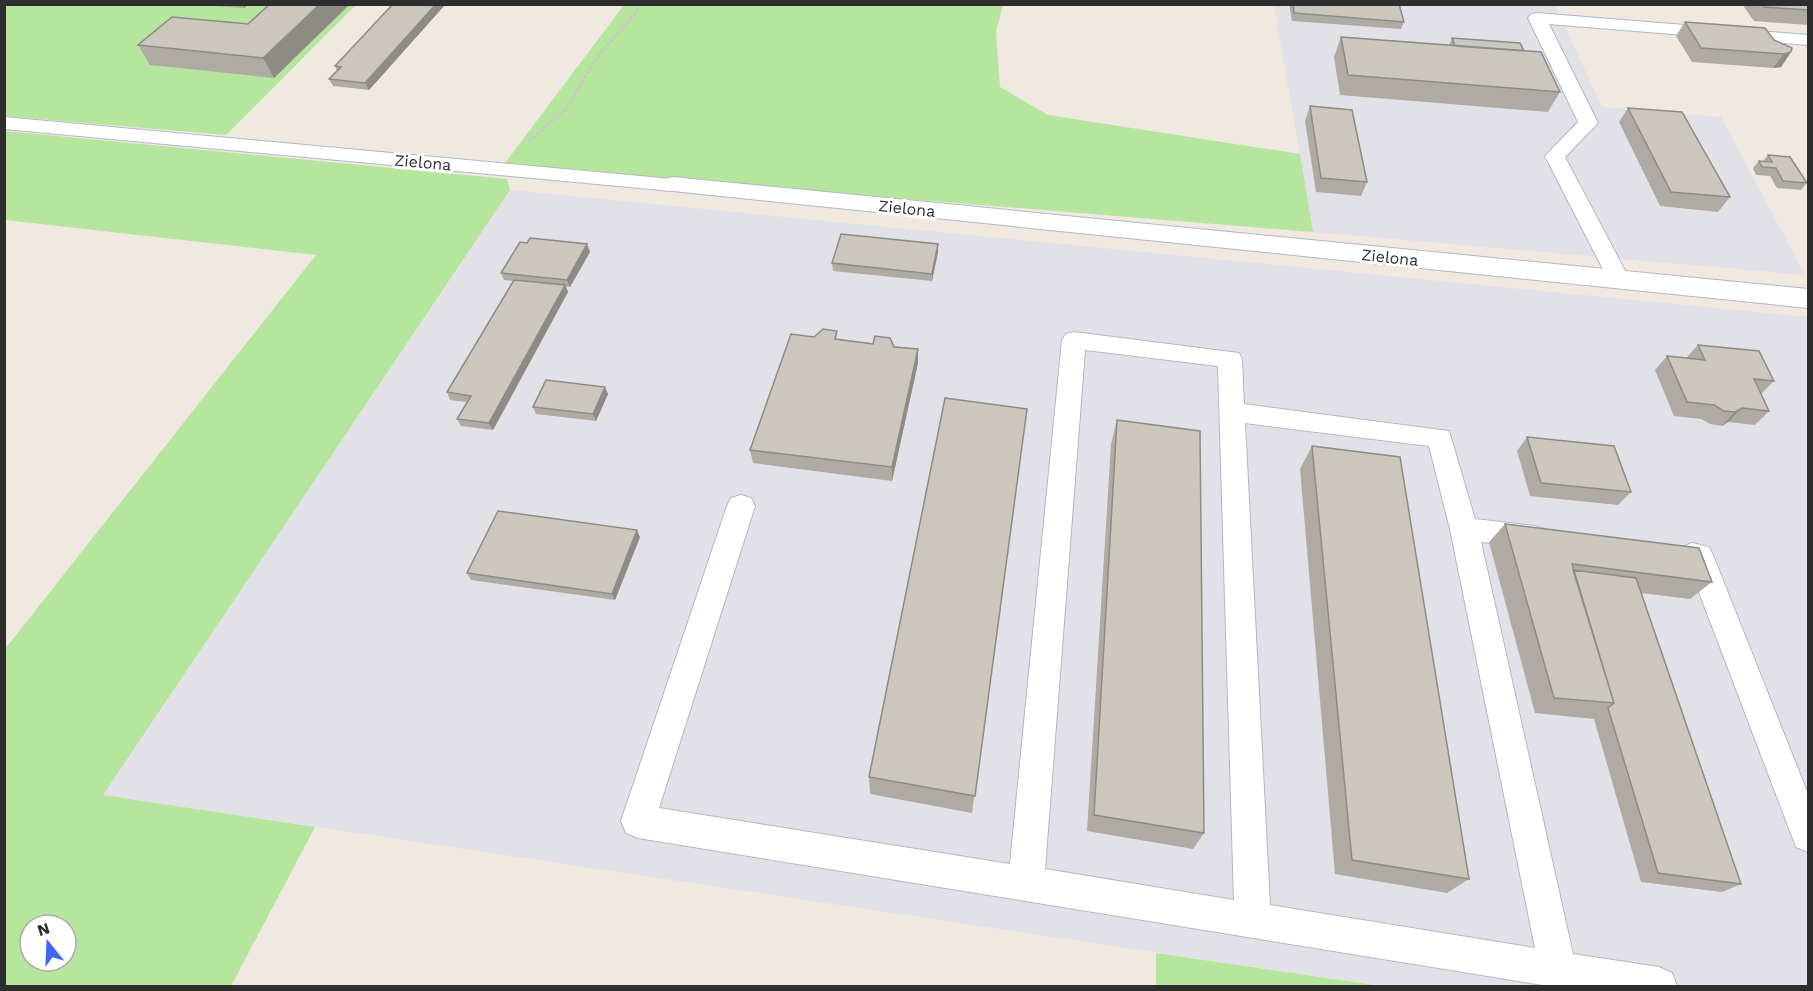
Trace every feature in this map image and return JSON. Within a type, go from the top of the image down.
[{"type":"street","name":"Zielona","points":[[672,185],[1809,299]]},
{"type":"lane","points":[[1619,280],[1555,156],[1588,123],[1537,18],[1809,40]]},
{"type":"lane","name":"Zielona","points":[[4,123],[672,185]]},
{"type":"lane","points":[[1026,884],[1074,340],[1230,359],[1253,921]]},
{"type":"lane","points":[[1232,412],[1440,438],[1464,529],[1558,970]]},
{"type":"lane","points":[[741,506],[638,821],[1659,987]]},
{"type":"lane","points":[[1464,529],[1558,540]]},
{"type":"lane","points":[[1664,551],[1699,555],[1809,836]]},
{"type":"path","points":[[498,169],[567,108],[596,58],[643,4]]},
{"type":"shaded area","points":[[1274,5],[1555,5],[1602,107],[1721,117],[1805,275],[1313,232]]},
{"type":"shaded area","points":[[510,190],[1808,317],[1808,986],[1381,986],[103,795]]},
{"type":"green space","points":[[4,5],[356,5],[226,135],[5,116]]},
{"type":"green space","points":[[624,5],[1003,5],[996,32],[1000,87],[1048,115],[1300,154],[1313,232],[797,190],[505,163]]},
{"type":"green space","points":[[5,131],[507,179],[510,190],[103,795],[315,827],[231,986],[5,986],[5,649],[316,255],[5,220]]},
{"type":"green space","points":[[1156,953],[1381,986],[1156,986]]},
{"type":"building","points":[[270,4],[320,4],[263,58],[138,45],[172,17],[248,24]]},
{"type":"building","points":[[393,4],[436,4],[365,83],[329,79],[341,67],[335,66]]},
{"type":"building","points":[[1293,4],[1399,4],[1404,22],[1294,13]]},
{"type":"building","points":[[1762,4],[1809,4],[1809,10],[1764,7]]},
{"type":"building","points":[[1685,22],[1765,28],[1774,40],[1792,48],[1791,52],[1784,54],[1701,48]]},
{"type":"building","points":[[1341,37],[1541,52],[1560,92],[1348,75]]},
{"type":"building","points":[[1452,38],[1520,43],[1524,51],[1455,46]]},
{"type":"building","points":[[1310,106],[1352,110],[1367,182],[1321,178]]},
{"type":"building","points":[[1628,108],[1682,112],[1730,197],[1671,192]]},
{"type":"building","points":[[1768,155],[1790,157],[1807,183],[1783,181],[1776,168],[1762,167],[1759,161],[1772,162]]},
{"type":"building","points":[[841,234],[938,244],[932,274],[832,263]]},
{"type":"building","points":[[530,238],[587,244],[567,280],[501,273],[520,242],[527,243]]},
{"type":"building","points":[[514,280],[565,285],[489,423],[457,419],[471,396],[447,392]]},
{"type":"building","points":[[823,329],[837,331],[835,339],[873,344],[875,336],[890,338],[894,347],[918,349],[892,467],[750,450],[791,334],[814,337]]},
{"type":"building","points":[[1698,345],[1759,351],[1774,381],[1754,379],[1769,411],[1742,408],[1735,412],[1724,411],[1714,405],[1687,402],[1667,356],[1705,360]]},
{"type":"building","points":[[546,380],[605,387],[593,414],[533,407]]},
{"type":"building","points":[[945,398],[1027,409],[975,796],[869,777]]},
{"type":"building","points":[[1117,420],[1200,431],[1204,833],[1094,815]]},
{"type":"building","points":[[1527,437],[1614,446],[1631,492],[1541,483]]},
{"type":"building","points":[[1312,446],[1400,457],[1469,879],[1352,860]]},
{"type":"building","points":[[498,511],[637,530],[612,594],[467,573]]},
{"type":"building","points":[[1505,524],[1699,548],[1712,582],[1572,564],[1614,703],[1554,698]]},
{"type":"building","points":[[1573,570],[1636,578],[1741,884],[1658,873],[1608,708],[1614,703]]}]
